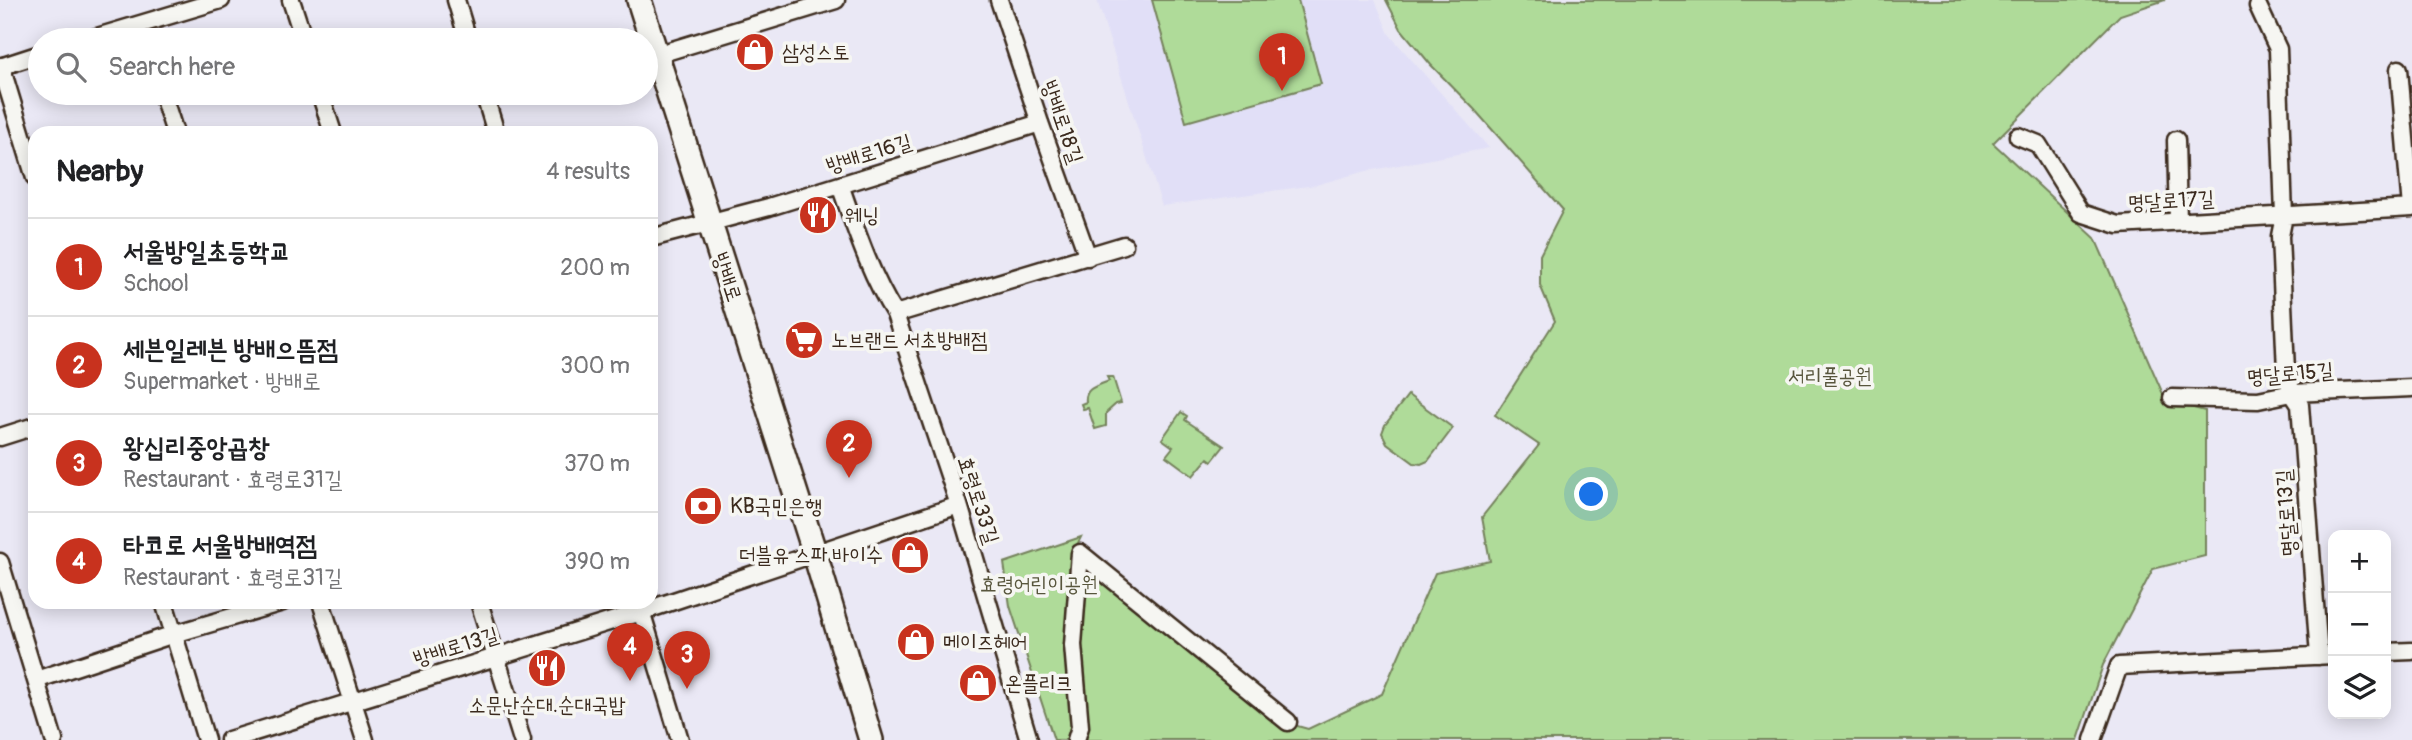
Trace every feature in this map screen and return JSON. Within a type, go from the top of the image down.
[{"type":"main road","name":"방배로","points":[[639,0],[648,28]]},
{"type":"main road","name":"방배로","points":[[658,61],[816,554],[871,740]]},
{"type":"street","points":[[156,28],[220,0]]},
{"type":"street","points":[[291,0],[300,28]]},
{"type":"street","points":[[456,0],[464,28]]},
{"type":"street","points":[[658,54],[836,0]]},
{"type":"street","name":"방배로18길","points":[[999,0],[1088,257]]},
{"type":"street","points":[[2258,6],[2278,49],[2284,216]]},
{"type":"street","points":[[28,58],[1,66],[28,155]]},
{"type":"street","name":"명달로17길","points":[[2018,136],[2038,144],[2081,213],[2118,225],[2412,208],[2399,69]]},
{"type":"street","points":[[167,105],[173,126]]},
{"type":"street","points":[[324,105],[331,126]]},
{"type":"street","points":[[488,105],[494,126]]},
{"type":"street","name":"방배로16길","points":[[658,236],[840,185],[1040,123]]},
{"type":"street","points":[[2176,140],[2178,221]]},
{"type":"street","name":"효령로33길","points":[[840,185],[878,288],[895,314],[959,505],[1029,740]]},
{"type":"street","name":"명달로15길","points":[[2284,216],[2280,236],[2286,371]]},
{"type":"street","points":[[895,314],[1124,245]]},
{"type":"street","name":"명달로13길","points":[[2093,740],[2119,666],[2326,655],[2300,405],[2291,393],[2286,371]]},
{"type":"street","name":"명달로15길","points":[[2172,398],[2258,400],[2291,393],[2412,388]]},
{"type":"street","points":[[0,437],[28,428]]},
{"type":"street","points":[[816,554],[959,505]]},
{"type":"street","points":[[1076,740],[1080,727],[1073,645],[1080,553],[1288,722]]},
{"type":"street","name":"방배로13길","points":[[658,602],[816,554]]},
{"type":"street","points":[[0,562],[54,740]]},
{"type":"street","points":[[166,609],[206,740]]},
{"type":"street","points":[[36,680],[259,609]]},
{"type":"street","points":[[323,609],[365,740]]},
{"type":"street","points":[[481,609],[522,740]]},
{"type":"street","name":"방배로13길","points":[[229,740],[496,657],[634,609]]},
{"type":"street","points":[[641,609],[680,740]]},
{"type":"street","points":[[2391,652],[2412,651]]},
{"type":"shaded area","points":[[1097,0],[1375,0],[1389,34],[1489,148],[1362,172],[1316,185],[1162,206]]},
{"type":"green space","points":[[1152,0],[1298,0],[1321,84],[1186,122]]},
{"type":"green space","name":"서리풀공원","points":[[1386,0],[2165,0],[2120,15],[1993,143],[2095,238],[2166,401],[2205,411],[2205,556],[2153,569],[2103,665],[2078,740],[1086,740],[1088,727],[1075,645],[1084,563],[1283,722],[1308,729],[1382,694],[1435,573],[1490,561],[1482,517],[1539,445],[1495,415],[1555,321],[1540,285],[1540,255],[1563,210],[1474,109],[1431,65],[1401,29]]},
{"type":"green space","points":[[1107,377],[1113,377],[1121,403],[1106,413],[1106,426],[1095,429],[1088,408],[1083,409],[1081,404],[1086,402],[1089,391],[1109,381]]},
{"type":"green space","points":[[1408,395],[1453,428],[1428,461],[1421,464],[1414,463],[1387,443],[1382,433]]},
{"type":"green space","points":[[1181,412],[1187,416],[1185,420],[1224,446],[1212,461],[1208,458],[1193,476],[1166,456],[1173,447],[1162,439]]},
{"type":"green space","name":"효령어린이공원","points":[[1081,537],[1072,555],[1074,740],[1054,740],[1010,606],[1004,563]]},
{"type":"place","name":"삼성스토","points":[[755,52]]},
{"type":"place","name":"서울방일초등학교","points":[[1282,91]]},
{"type":"place","name":"웨닝","points":[[818,215]]},
{"type":"place","name":"노브랜드 서초방배점","points":[[804,340]]},
{"type":"place","name":"세븐일레븐 방배으뜸점","points":[[849,478]]},
{"type":"place","name":"KB국민은행","points":[[703,506]]},
{"type":"place","name":"더블유 스파 바이수","points":[[910,555]]},
{"type":"place","name":"메이즈헤어","points":[[916,642]]},
{"type":"place","name":"소문난순대.순대국밥","points":[[547,668]]},
{"type":"place","name":"타코로 서울방배역점","points":[[630,681]]},
{"type":"place","name":"온플리크","points":[[978,683]]},
{"type":"place","name":"왕십리중앙곱창","points":[[687,689]]}]
